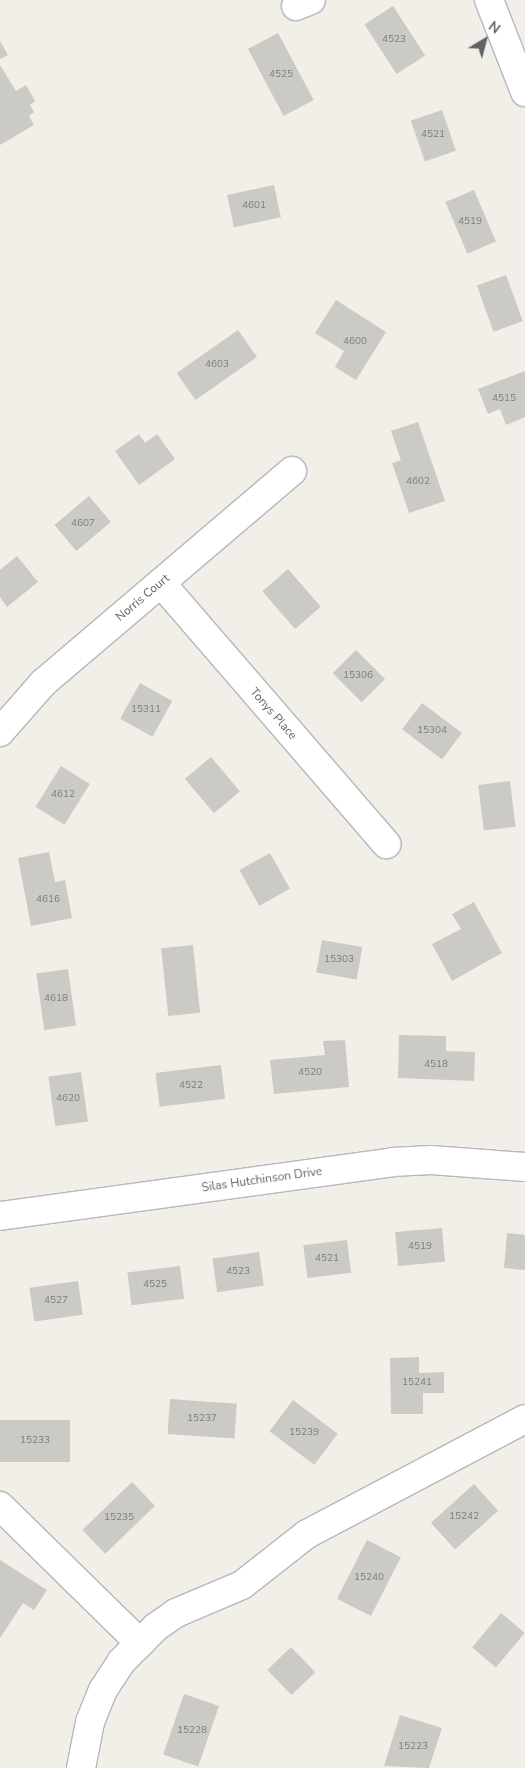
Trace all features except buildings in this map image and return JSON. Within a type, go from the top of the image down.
[{"type":"street","points":[[489,0],[525,92]]},
{"type":"street","name":"Norris Court","points":[[0,732],[43,683],[292,471]]},
{"type":"street","name":"Tonys Place","points":[[161,583],[386,844]]},
{"type":"street","name":"Silas Hutchinson Drive","points":[[0,1216],[392,1162],[431,1160],[525,1167]]},
{"type":"street","points":[[81,1768],[90,1722],[103,1690],[121,1662],[140,1643],[176,1613],[242,1585],[307,1534],[525,1419]]},
{"type":"street","points":[[0,1506],[140,1643]]}]
